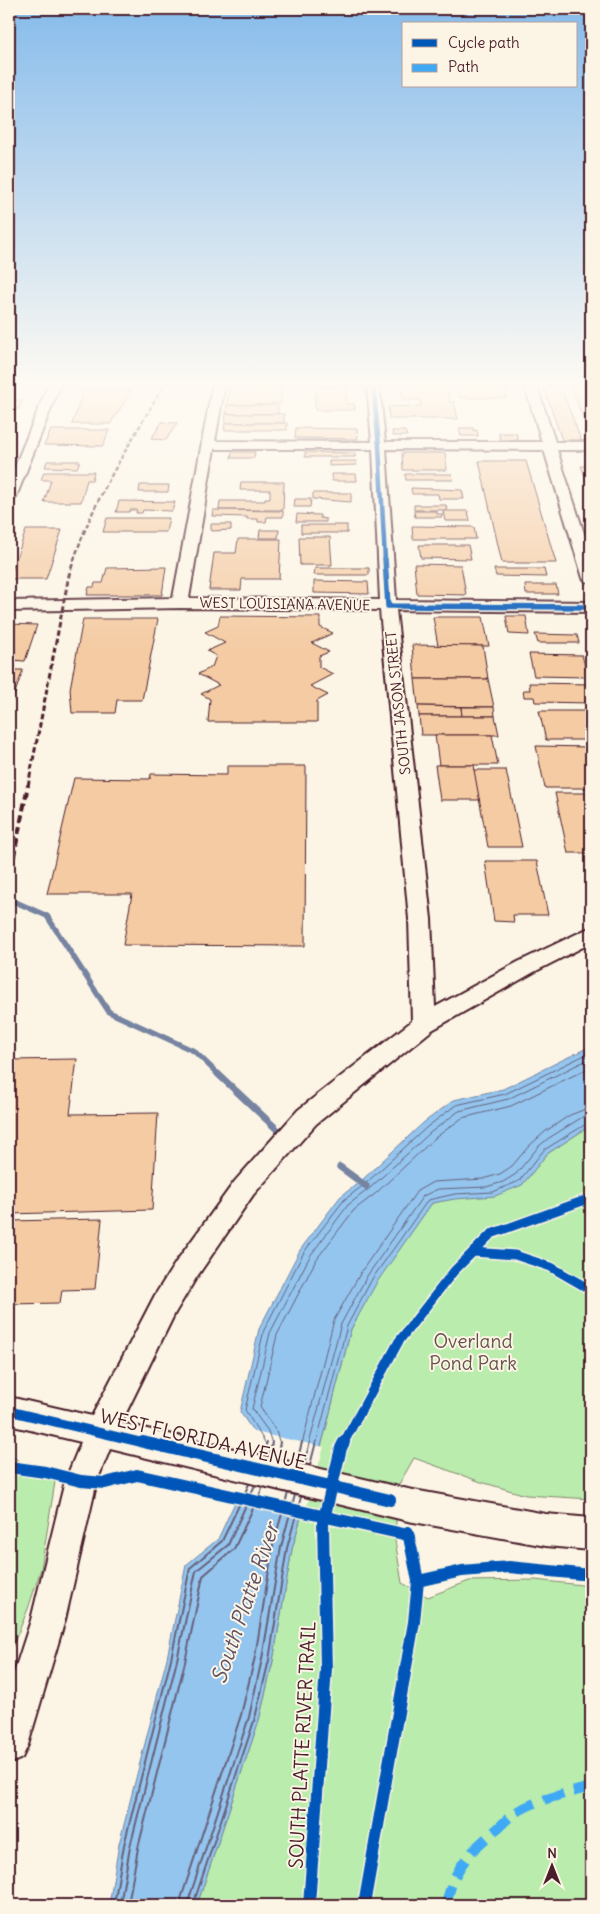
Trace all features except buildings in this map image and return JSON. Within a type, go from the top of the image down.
[{"type":"street","points":[[9,497],[16,472]]},
{"type":"street","points":[[180,603],[204,472]]},
{"type":"street","name":"SOUTH JASON STREET","points":[[380,472],[388,606],[420,919],[424,1024]]},
{"type":"street","points":[[558,472],[591,578]]},
{"type":"street","name":"WEST LOUISIANA AVENUE","points":[[9,606],[180,603],[591,607]]},
{"type":"street","points":[[9,1745],[48,1620],[81,1481],[101,1431],[165,1304],[186,1270],[244,1188],[306,1117],[424,1024],[526,967],[591,934]]},
{"type":"street","name":"WEST FLORIDA AVENUE","points":[[9,1411],[390,1500],[546,1530],[591,1534]]},
{"type":"green space","name":"Overland Pond Park","points":[[591,1125],[591,1499],[526,1495],[481,1482],[414,1458],[398,1486],[395,1540],[402,1583],[428,1597],[469,1581],[535,1580],[591,1586],[591,1905],[197,1905],[259,1720],[273,1661],[292,1549],[325,1432],[351,1329],[376,1282],[432,1203],[522,1185],[547,1154]]},
{"type":"green space","points":[[9,1455],[55,1482],[41,1569],[28,1609],[9,1655]]},
{"type":"water","name":"South Platte River","points":[[591,1046],[591,1125],[547,1154],[522,1185],[495,1196],[432,1203],[377,1282],[351,1329],[325,1432],[292,1549],[273,1661],[259,1720],[197,1905],[109,1905],[119,1844],[167,1658],[186,1565],[218,1539],[262,1444],[240,1412],[259,1329],[300,1250],[340,1197],[362,1180],[423,1123],[454,1100],[503,1089]]},
{"type":"pier","points":[[250,1431],[324,1447],[304,1516],[233,1501],[260,1444]]},
{"type":"waterway","points":[[9,899],[47,916],[109,1012],[194,1051],[219,1075]]},
{"type":"waterway","points":[[218,1074],[282,1134]]},
{"type":"waterway","points":[[340,1167],[366,1186]]},
{"type":"railway","points":[[74,560],[92,514],[114,472]]},
{"type":"railway","points":[[28,786],[69,575],[74,559]]},
{"type":"railway","points":[[9,881],[28,785]]},
{"type":"marked path","points":[[446,1905],[452,1879],[463,1860],[512,1815],[538,1802],[591,1787]]},
{"type":"cycle path","points":[[380,472],[388,606],[591,607]]},
{"type":"cycle path","name":"SOUTH PLATTE RIVER TRAIL","points":[[309,1905],[326,1669],[323,1523],[341,1448],[399,1341],[454,1271],[491,1234],[591,1198]]},
{"type":"cycle path","points":[[473,1252],[515,1255],[551,1267],[591,1290]]},
{"type":"cycle path","points":[[9,1411],[390,1500]]},
{"type":"cycle path","points":[[9,1467],[45,1472],[81,1481],[105,1483],[137,1475],[408,1535]]},
{"type":"cycle path","points":[[364,1905],[414,1622],[418,1581],[408,1532]]},
{"type":"cycle path","points":[[418,1581],[462,1571],[509,1567],[591,1575]]}]
